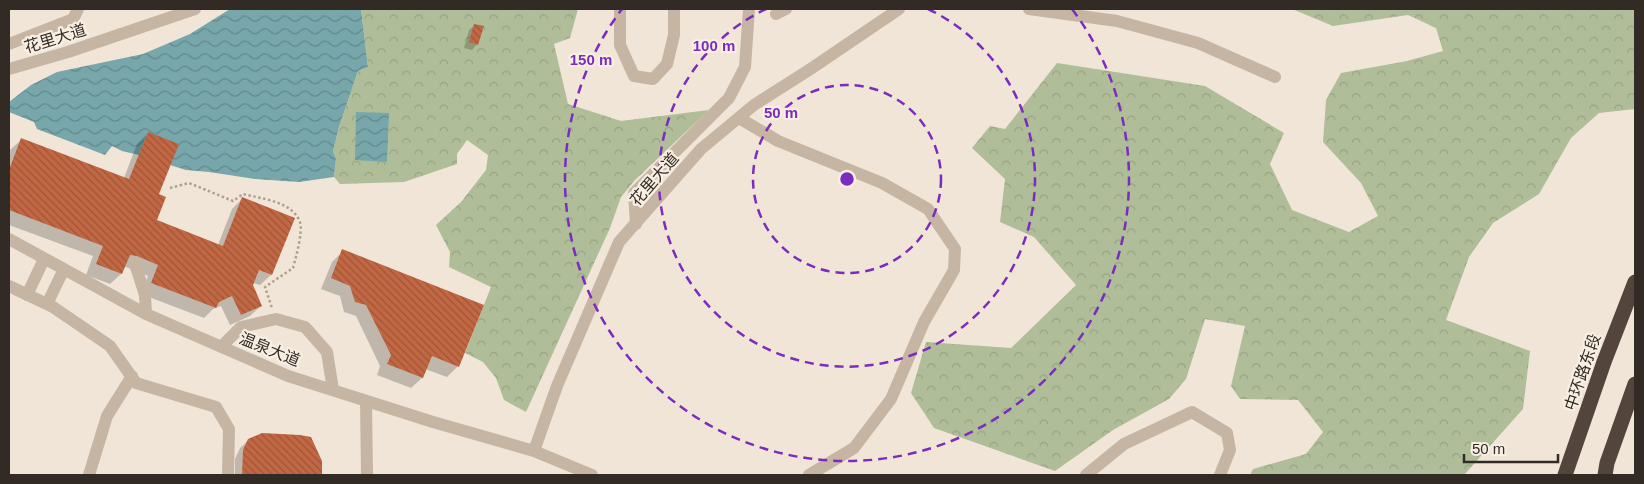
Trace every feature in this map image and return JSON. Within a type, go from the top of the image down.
[{"type":"highway","name":"中环路东段","points":[[1565,475],[1604,362],[1635,282]]},
{"type":"highway","points":[[1605,475],[1607,463],[1635,384]]},
{"type":"street","points":[[9,44],[73,19],[78,9]]},
{"type":"street","name":"花里大道","points":[[9,69],[68,52],[195,9]]},
{"type":"street","points":[[620,9],[620,45],[634,76],[653,79],[667,64],[674,35],[674,9]]},
{"type":"street","points":[[636,224],[634,193],[729,98],[745,68],[749,9]]},
{"type":"street","name":"花里大道","points":[[534,451],[557,386],[619,242],[701,150],[754,105],[899,9]]},
{"type":"street","points":[[1029,9],[1119,15],[1198,43],[1276,77]]},
{"type":"street","points":[[739,118],[778,141],[882,183],[928,209],[955,249],[954,270],[924,322],[891,399],[854,448],[809,475]]},
{"type":"street","name":"温泉大道","points":[[9,240],[146,314],[288,376],[534,451],[592,475]]},
{"type":"street","points":[[27,294],[44,259]]},
{"type":"street","points":[[135,264],[145,295],[146,314]]},
{"type":"street","points":[[47,304],[64,270]]},
{"type":"street","points":[[9,286],[47,304],[110,346],[136,383],[216,407],[229,429],[228,475]]},
{"type":"street","points":[[221,347],[242,327],[276,319],[305,327],[327,352],[332,390]]},
{"type":"street","points":[[89,475],[107,416],[132,376]]},
{"type":"street","points":[[366,401],[367,475]]},
{"type":"street","points":[[1086,475],[1124,444],[1192,412],[1227,433],[1230,450],[1220,475]]},
{"type":"path","points":[[170,188],[189,184],[233,201],[243,194],[272,201],[292,210],[300,223],[298,247],[293,268],[265,286],[276,319]]},
{"type":"green space","points":[[361,9],[578,9],[570,38],[554,44],[568,104],[621,121],[709,110],[635,180],[621,197],[610,228],[526,412],[504,400],[496,378],[483,362],[465,353],[491,287],[449,267],[450,252],[436,225],[461,202],[486,170],[488,155],[467,140],[457,154],[457,164],[404,182],[340,184],[334,177],[336,159],[333,151],[339,127],[358,71],[368,67]]},
{"type":"green space","points":[[1292,9],[1635,9],[1635,109],[1599,113],[1571,138],[1539,194],[1493,223],[1469,257],[1446,320],[1530,351],[1523,409],[1464,475],[1250,475],[1253,469],[1306,454],[1323,432],[1298,400],[1240,399],[1231,386],[1245,326],[1205,319],[1186,379],[1169,399],[1113,430],[1055,471],[934,428],[911,393],[926,342],[1011,348],[1076,285],[1034,237],[1000,222],[1005,179],[972,148],[990,126],[1005,129],[1057,63],[1205,86],[1284,133],[1270,164],[1292,210],[1349,232],[1378,216],[1361,183],[1323,142],[1326,100],[1341,73],[1407,61],[1443,51],[1436,28],[1408,15],[1333,26]]},
{"type":"water","points":[[230,9],[361,9],[368,67],[358,71],[339,127],[333,151],[336,159],[334,177],[299,182],[255,179],[186,170],[170,165],[148,132],[139,155],[122,151],[112,146],[105,155],[37,129],[34,122],[9,112],[9,102],[31,85],[57,72],[143,54],[190,34]]},
{"type":"water","points":[[356,112],[389,113],[387,162],[355,160]]},
{"type":"building","points":[[474,24],[484,26],[478,45],[469,42]]},
{"type":"building","points":[[148,132],[179,144],[159,194],[166,197],[157,220],[223,246],[242,197],[295,218],[272,275],[259,270],[253,285],[262,306],[241,315],[232,296],[219,302],[216,308],[151,283],[158,265],[137,256],[130,255],[122,274],[96,264],[103,246],[9,210],[9,170],[21,138],[129,179]]},
{"type":"building","points":[[342,249],[484,305],[459,367],[432,356],[423,378],[387,364],[391,355],[366,305],[355,302],[350,286],[331,278]]},
{"type":"building","points":[[262,433],[311,437],[322,461],[322,475],[242,475],[243,450],[248,439]]}]
